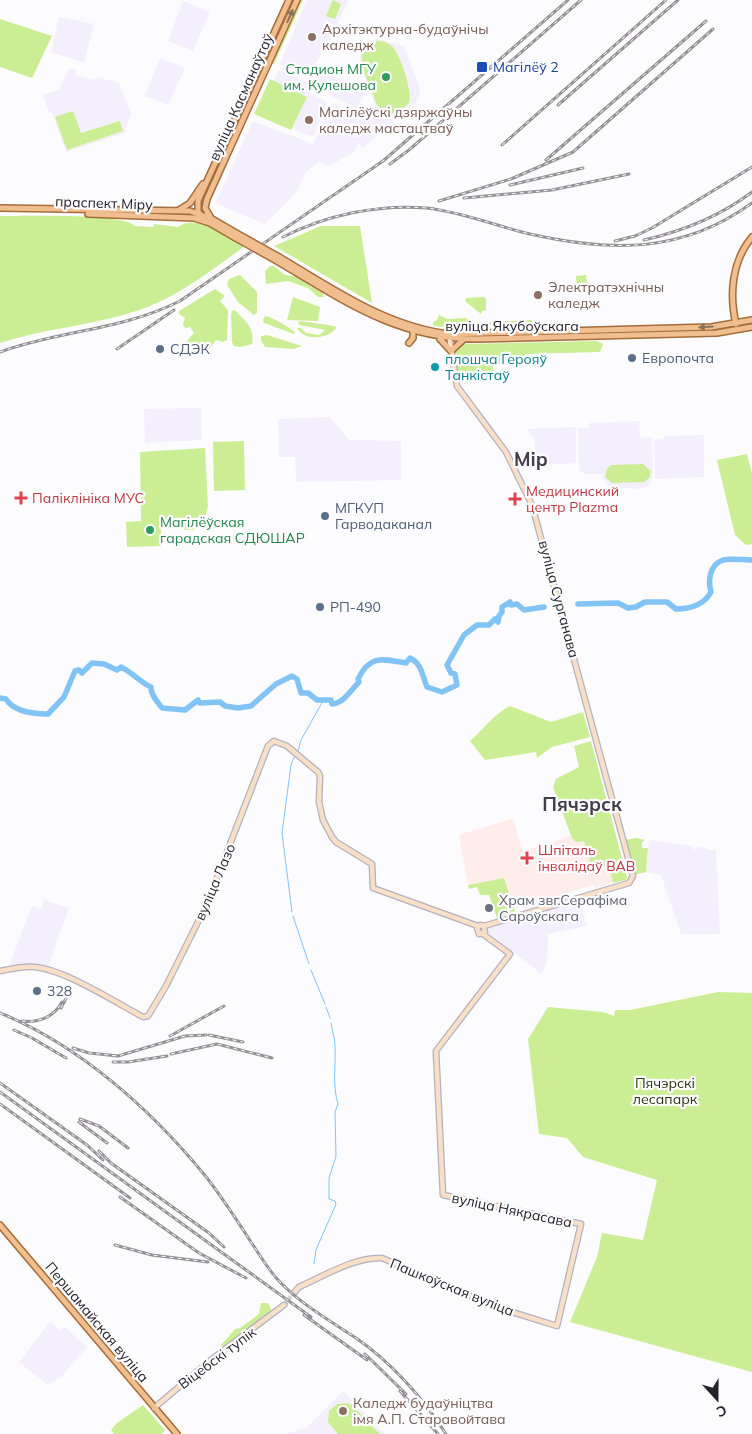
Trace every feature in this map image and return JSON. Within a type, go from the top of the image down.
[{"type":"main road","name":"вуліца Касманаўтаў","points":[[198,202],[289,0]]},
{"type":"main road","name":"вуліца Касманаўтаў","points":[[198,212],[206,203],[298,0]]},
{"type":"main road","name":"вуліца Касманаўтаў","points":[[177,214],[190,203],[209,175]]},
{"type":"main road","points":[[198,202],[201,207],[206,203]]},
{"type":"main road","points":[[198,202],[198,212]]},
{"type":"main road","points":[[206,203],[206,211],[210,221]]},
{"type":"main road","name":"праспект Міру","points":[[0,210],[177,214],[210,221]]},
{"type":"main road","points":[[177,214],[198,212],[210,221]]},
{"type":"main road","name":"вуліца Якубоўскага","points":[[210,221],[373,312],[413,327],[464,339],[708,333],[752,327]]},
{"type":"main road","points":[[737,330],[733,308],[734,277],[743,249],[752,237]]},
{"type":"main road","name":"вуліца Якубоўскага","points":[[278,259],[368,314],[413,332],[438,337],[711,327],[752,320]]},
{"type":"main road","points":[[410,342],[413,338],[413,332]]},
{"type":"main road","name":"вуліца Сурганава","points":[[449,336],[457,386],[509,457],[532,505],[619,820],[632,876],[632,882],[481,926]]},
{"type":"main road","points":[[438,337],[451,351],[464,339]]},
{"type":"main road","name":"вуліца Лазо","points":[[0,971],[28,967],[44,968],[78,983],[143,1017],[148,1016],[166,986],[206,906],[271,743],[277,741],[287,746],[318,772],[320,776],[319,802],[325,825],[336,842],[372,864],[373,888],[481,926]]},
{"type":"main road","name":"вуліца Някрасава","points":[[481,926],[486,930],[483,934],[510,954],[438,1046],[435,1058],[443,1195],[582,1224],[557,1326]]},
{"type":"main road","name":"Першамайская вуліца","points":[[0,1225],[177,1434]]},
{"type":"main road","name":"Пашкоўская вуліца","points":[[294,1293],[300,1287],[351,1265],[370,1258],[382,1258],[496,1307],[557,1326]]},
{"type":"main road","name":"Віцебскі тупік","points":[[154,1408],[212,1359],[280,1310],[284,1305]]},
{"type":"shaded area","name":"Архітэктурна-будаўнічы каледж","points":[[307,0],[348,0],[328,45],[307,75],[280,64]]},
{"type":"shaded area","points":[[183,1],[210,12],[193,51],[168,41]]},
{"type":"shaded area","points":[[59,17],[94,24],[84,63],[51,52]]},
{"type":"shaded area","points":[[377,39],[404,46],[420,89],[418,101],[363,148],[358,143],[354,152],[329,166],[319,161],[306,172],[295,194],[265,224],[218,204],[216,202],[253,121],[313,144],[332,103],[355,112],[376,107],[361,68],[360,57],[363,47]]},
{"type":"shaded area","points":[[160,58],[185,68],[168,105],[145,96]]},
{"type":"shaded area","points":[[73,68],[77,71],[76,76],[93,80],[98,77],[119,83],[131,113],[125,133],[66,152],[52,112],[49,113],[43,95],[59,90],[68,70]]},
{"type":"shaded area","points":[[279,70],[313,85],[308,96],[312,95],[327,102],[314,135],[310,136],[292,128],[307,97],[273,81]]},
{"type":"shaded area","points":[[321,72],[364,89],[365,91],[358,108],[332,97],[330,91],[315,85]]},
{"type":"shaded area","points":[[201,408],[202,440],[145,443],[144,409]]},
{"type":"shaded area","points":[[330,417],[349,440],[401,441],[401,480],[296,482],[295,457],[279,457],[278,419]]},
{"type":"shaded area","points":[[639,421],[640,438],[652,437],[653,478],[649,486],[642,489],[608,487],[601,474],[584,474],[579,470],[578,428],[589,428],[589,423]]},
{"type":"shaded area","points":[[576,427],[576,463],[543,465],[537,461],[534,440],[527,429]]},
{"type":"shaded area","points":[[704,435],[704,477],[655,479],[654,440],[664,439],[665,436]]},
{"type":"shaded area","name":"Шпіталь інвалідаў ВАВ","points":[[513,818],[522,850],[540,847],[569,836],[575,838],[585,836],[594,868],[609,864],[614,882],[595,888],[593,885],[514,909],[504,878],[468,885],[459,835]]},
{"type":"shaded area","points":[[649,841],[692,846],[694,850],[699,847],[706,847],[707,850],[716,849],[720,934],[681,934],[661,875],[646,872]]},
{"type":"shaded area","points":[[44,900],[69,908],[48,966],[39,964],[9,966],[32,906],[41,909]]},
{"type":"shaded area","points":[[580,901],[587,926],[548,934],[547,961],[543,972],[540,973],[489,933],[489,927]]},
{"type":"shaded area","points":[[50,1322],[60,1330],[64,1326],[87,1347],[62,1376],[48,1385],[19,1362]]},
{"type":"shaded area","name":"Каледж будаўніцтва імя А.П. Старавойтава","points":[[343,1391],[385,1434],[285,1434],[306,1428]]},
{"type":"green space","points":[[300,0],[303,0],[274,64],[272,64]]},
{"type":"green space","points":[[333,0],[341,4],[335,19],[326,16]]},
{"type":"green space","points":[[0,19],[52,36],[32,78],[0,67]]},
{"type":"green space","name":"Стадион МГУ им. Кулешова","points":[[377,41],[392,46],[399,57],[405,73],[410,98],[409,103],[399,112],[387,113],[379,107],[365,74],[362,54],[369,44]]},
{"type":"green space","points":[[261,66],[265,67],[236,129],[234,128]]},
{"type":"green space","points":[[270,79],[307,97],[291,130],[254,114]]},
{"type":"green space","points":[[73,111],[81,133],[120,121],[123,131],[67,150],[55,117]]},
{"type":"green space","points":[[232,132],[235,133],[202,203]]},
{"type":"green space","points":[[0,216],[94,217],[127,222],[135,226],[153,227],[154,224],[178,227],[185,223],[202,224],[221,232],[245,246],[190,285],[146,308],[0,343]]},
{"type":"green space","points":[[321,226],[360,226],[372,303],[274,246]]},
{"type":"green space","points":[[270,266],[274,266],[285,275],[299,277],[310,286],[322,292],[324,297],[318,297],[308,288],[288,281],[266,284],[265,271]]},
{"type":"green space","points":[[240,275],[257,292],[257,313],[254,315],[238,302],[227,285],[229,279]]},
{"type":"green space","points":[[586,275],[588,291],[577,292],[576,276]]},
{"type":"green space","points":[[215,289],[225,296],[220,301],[228,310],[227,340],[223,342],[216,340],[209,349],[198,344],[187,347],[185,343],[194,333],[190,327],[185,328],[183,324],[185,318],[179,314],[179,311]]},
{"type":"green space","points":[[293,297],[320,307],[318,321],[287,320]]},
{"type":"green space","points":[[466,298],[486,298],[486,310],[482,311],[481,314],[465,301]]},
{"type":"green space","points":[[235,310],[251,328],[252,344],[240,347],[234,346],[232,342],[231,315],[232,311]]},
{"type":"green space","points":[[439,315],[447,319],[465,318],[473,320],[474,325],[439,327],[433,325],[433,322],[437,320]]},
{"type":"green space","points":[[265,316],[285,325],[295,332],[294,334],[264,323]]},
{"type":"green space","points":[[531,320],[535,324],[532,326],[483,325],[488,322]]},
{"type":"green space","points":[[300,321],[337,327],[323,336],[311,337],[297,328],[301,328],[306,333],[319,335],[325,330],[300,325],[298,323]]},
{"type":"green space","points":[[267,335],[302,346],[294,349],[265,347],[261,336]]},
{"type":"green space","points":[[597,341],[603,344],[600,352],[525,354],[524,363],[493,364],[493,374],[457,375],[455,352],[459,344]]},
{"type":"green space","points":[[244,441],[245,490],[214,491],[213,442]]},
{"type":"green space","points":[[205,448],[208,506],[204,524],[196,529],[184,530],[171,523],[161,524],[161,546],[127,547],[126,522],[141,521],[140,452]]},
{"type":"green space","points":[[747,454],[752,474],[752,544],[746,545],[735,535],[717,460]]},
{"type":"green space","points":[[643,464],[651,471],[650,477],[644,482],[612,483],[605,477],[607,469],[611,465]]},
{"type":"green space","points":[[510,706],[551,722],[583,712],[590,737],[552,747],[537,758],[536,752],[485,760],[470,741],[494,717]]},
{"type":"green space","points":[[591,741],[627,877],[626,880],[613,883],[609,865],[588,870],[586,863],[590,861],[584,841],[576,842],[572,838],[553,787],[556,779],[579,767],[574,746]]},
{"type":"green space","points":[[637,838],[645,840],[642,842],[642,848],[648,848],[646,872],[634,875],[624,840]]},
{"type":"green space","points":[[504,878],[515,912],[497,918],[489,895],[480,895],[477,887],[469,889],[468,885]]},
{"type":"green space","name":"Пячэрскі лесапарк","points":[[718,992],[752,993],[752,1372],[570,1322],[597,1257],[602,1233],[643,1240],[657,1180],[583,1157],[567,1138],[539,1134],[528,1039],[548,1007],[603,1012],[614,1016],[615,1010],[630,1010]]},
{"type":"green space","points":[[261,1303],[268,1303],[272,1311],[249,1332],[223,1347],[221,1345],[235,1329],[240,1328],[259,1314]]},
{"type":"green space","points":[[348,1403],[380,1434],[338,1434],[328,1422],[329,1411],[337,1404]]},
{"type":"green space","points":[[143,1405],[165,1430],[162,1434],[114,1434],[111,1430],[117,1423]]},
{"type":"waterway","points":[[578,604],[618,603],[628,608],[636,607],[645,602],[667,602],[676,609],[691,607],[701,603],[711,592],[712,569],[718,562],[729,559],[752,560]]},
{"type":"waterway","points":[[0,698],[6,699],[14,707],[24,711],[48,714],[64,697],[75,671],[79,670],[82,673],[92,663],[104,664],[117,670],[121,667],[125,669],[151,687],[153,695],[162,708],[185,710],[198,700],[200,703],[220,702],[225,706],[238,708],[251,706],[276,684],[292,676],[297,679],[301,693],[308,693],[317,700],[331,700],[332,704],[347,696],[359,682],[358,679],[367,665],[372,662],[390,660],[406,663],[410,658],[417,663],[427,687],[442,692],[457,685],[455,674],[451,673],[447,665],[464,635],[477,625],[489,625],[495,619],[498,622],[502,607],[510,602],[511,605],[517,604],[524,610],[544,607]]},
{"type":"waterway","points":[[298,751],[301,740],[323,701]]},
{"type":"waterway","points":[[292,912],[282,833],[291,765],[295,755]]},
{"type":"waterway","points":[[293,916],[309,964]]},
{"type":"waterway","points":[[311,970],[325,1004]]},
{"type":"waterway","points":[[326,1007],[330,1018]]},
{"type":"waterway","points":[[314,1264],[316,1250],[336,1204],[335,1201],[329,1199],[329,1178],[336,1156],[335,1112],[338,1104],[335,1082],[335,1043],[331,1023]]},
{"type":"tunnel","points":[[284,1305],[294,1293]]},
{"type":"railway","points":[[0,352],[45,339],[135,319],[180,301],[383,161],[568,0]]},
{"type":"railway","points":[[390,164],[409,150],[581,0]]},
{"type":"railway","points":[[502,145],[666,0]]},
{"type":"railway","points":[[558,105],[678,0]]},
{"type":"railway","points":[[546,160],[706,21]]},
{"type":"railway","points":[[439,201],[511,179],[573,152],[713,29]]},
{"type":"railway","points":[[615,241],[635,236],[652,228],[752,167]]},
{"type":"railway","points":[[510,185],[583,168]]},
{"type":"railway","points":[[464,198],[552,190],[629,174]]},
{"type":"railway","points":[[644,240],[673,232],[714,216],[752,192]]},
{"type":"railway","points":[[283,237],[335,217],[371,210],[409,207],[440,210],[517,231],[560,240],[617,246],[645,244],[672,240],[699,232],[726,220],[752,203]]},
{"type":"railway","points":[[117,349],[174,310]]},
{"type":"railway","points":[[61,1008],[71,989]]},
{"type":"railway","points":[[22,1021],[34,1021],[45,1018],[55,1012],[62,1002]]},
{"type":"railway","points":[[170,1036],[224,1006]]},
{"type":"railway","points":[[0,1013],[29,1026],[57,1042],[85,1061],[136,1102],[160,1125],[203,1173],[280,1282],[307,1305],[382,1358],[417,1394],[446,1434]]},
{"type":"railway","points":[[14,1030],[66,1058]]},
{"type":"railway","points":[[73,1048],[89,1053],[118,1056],[185,1036],[206,1035]]},
{"type":"railway","points":[[209,1035],[243,1042]]},
{"type":"railway","points":[[171,1054],[217,1044],[272,1058]]},
{"type":"railway","points":[[113,1062],[128,1062],[167,1056]]},
{"type":"railway","points":[[0,1083],[87,1145],[103,1160]]},
{"type":"railway","points":[[0,1092],[311,1317]]},
{"type":"railway","points":[[0,1104],[130,1198]]},
{"type":"railway","points":[[80,1119],[99,1126],[128,1148]]},
{"type":"railway","points":[[79,1122],[107,1143]]},
{"type":"railway","points":[[99,1151],[111,1163],[209,1233],[224,1247]]},
{"type":"railway","points":[[120,1197],[199,1253],[246,1278]]},
{"type":"railway","points":[[115,1245],[152,1255],[208,1262]]},
{"type":"railway","points":[[304,1315],[367,1360]]},
{"type":"railway","points":[[365,1354],[406,1394]]},
{"type":"railway","points":[[400,1391],[438,1434]]},
{"type":"place","name":"Архітэктурна-будаўнічы каледж","points":[[312,37]]},
{"type":"place","name":"Магілёў 2","points":[[482,67]]},
{"type":"place","name":"Стадион МГУ им. Кулешова","points":[[386,77]]},
{"type":"place","name":"Магілёўскі дзяржаўны каледж мастацтваў","points":[[309,120]]},
{"type":"place","name":"Электратэхнічны каледж","points":[[538,295]]},
{"type":"place","name":"СДЭК","points":[[160,349]]},
{"type":"place","name":"Европочта","points":[[632,358]]},
{"type":"place","name":"плошча Герояў Танкістаў","points":[[435,367]]},
{"type":"place","name":"Паліклініка МУС","points":[[21,498]]},
{"type":"place","name":"Медицинский центр Plazma","points":[[515,499]]},
{"type":"place","name":"МГКУП Гарводаканал","points":[[325,516]]},
{"type":"place","name":"Магілёўская гарадская СДЮШАР","points":[[150,530]]},
{"type":"place","name":"РП-490","points":[[320,607]]},
{"type":"place","name":"Шпіталь інвалідаў ВАВ","points":[[527,858]]},
{"type":"place","name":"Храм звг.Серафіма Сароўскага","points":[[489,908]]},
{"type":"place","name":"328","points":[[37,991]]},
{"type":"place","name":"Каледж будаўніцтва імя А.П. Старавойтава","points":[[343,1411]]},
{"type":"district","name":"Мір","points":[[531,459]]},
{"type":"district","name":"Пячэрск","points":[[582,804]]}]
